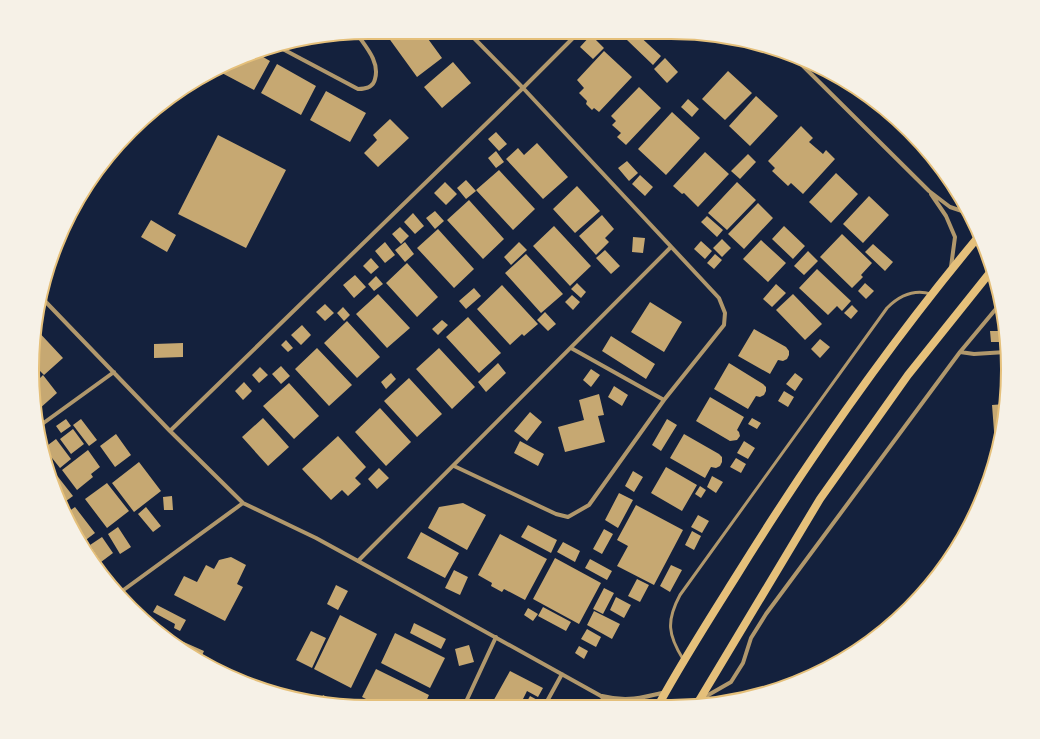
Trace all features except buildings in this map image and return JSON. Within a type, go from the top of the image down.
[{"type":"main road","points":[[661,700],[684,660],[781,504],[876,370],[951,269],[975,241]]},
{"type":"main road","points":[[701,698],[820,499],[908,375],[987,276]]},
{"type":"street","points":[[284,50],[358,89],[367,89],[374,83],[377,74],[375,62],[361,39]]},
{"type":"street","points":[[454,466],[556,514],[568,517],[589,505],[664,400],[724,325],[725,312],[719,298],[523,88],[475,39]]},
{"type":"street","points":[[170,431],[523,88],[571,39]]},
{"type":"street","points":[[804,67],[929,191],[950,207],[960,210]]},
{"type":"street","points":[[929,191],[946,216],[955,237],[951,269]]},
{"type":"street","points":[[358,560],[454,466],[671,247]]},
{"type":"street","points":[[46,302],[170,431],[243,503],[358,560],[601,696],[605,700]]},
{"type":"street","points":[[706,698],[731,682],[743,663],[751,638],[766,614],[960,352],[996,309]]},
{"type":"street","points":[[571,348],[664,400]]},
{"type":"street","points":[[960,352],[974,354],[1000,352]]},
{"type":"street","points":[[43,423],[114,372]]},
{"type":"street","points":[[124,590],[243,503]]},
{"type":"street","points":[[467,700],[496,637]]},
{"type":"street","points":[[548,700],[562,674]]},
{"type":"street","points":[[601,696],[627,700],[666,692]]},
{"type":"lane","points":[[684,660],[674,645],[671,625],[675,604],[680,595],[887,308],[893,301],[910,293],[925,292],[933,294]]}]
